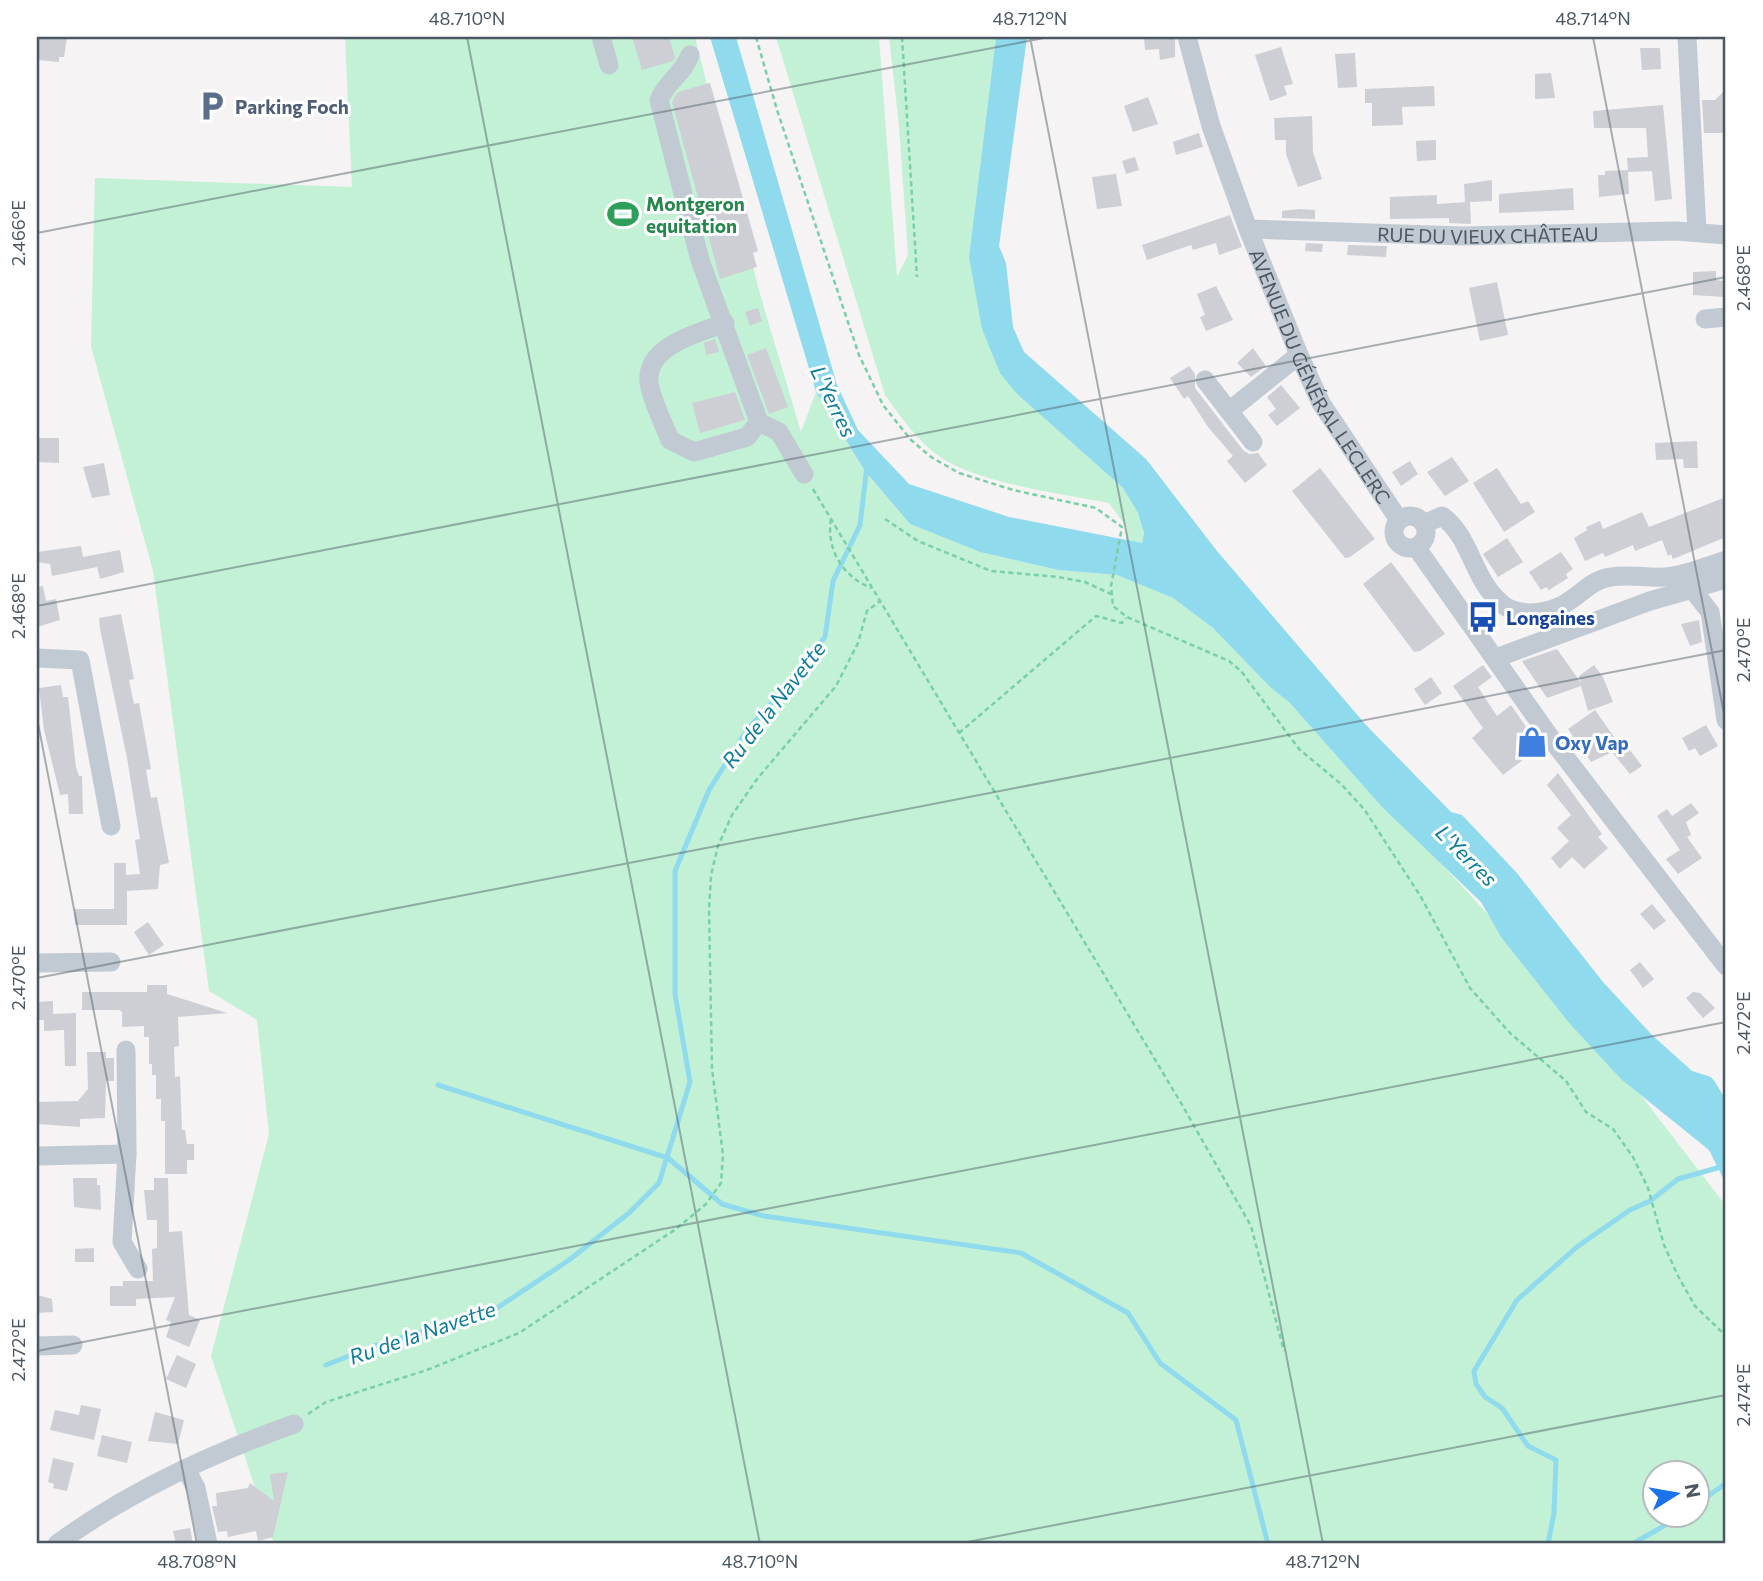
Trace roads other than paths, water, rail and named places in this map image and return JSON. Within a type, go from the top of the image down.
[{"type":"street","points":[[601,37],[609,65]]},
{"type":"street","name":"AVENUE DU GÉNÉRAL LECLERC","points":[[1187,37],[1211,126],[1248,229],[1299,355],[1321,403],[1399,520]]},
{"type":"street","points":[[1687,37],[1697,232]]},
{"type":"street","points":[[690,55],[684,70],[668,80],[659,100],[700,260],[759,422],[779,432],[804,474]]},
{"type":"street","name":"RUE DU VIEUX CHÂTEAU","points":[[1248,229],[1436,236],[1697,232],[1726,235]]},
{"type":"street","points":[[1705,318],[1726,317]]},
{"type":"street","points":[[725,323],[670,345],[653,363],[649,382],[670,440],[694,452],[747,436],[759,422]]},
{"type":"street","points":[[1229,411],[1299,355]]},
{"type":"street","points":[[1205,380],[1253,442]]},
{"type":"street","name":"AVENUE DU GÉNÉRAL LECLERC","points":[[1726,560],[1668,577],[1609,577],[1595,583],[1570,603],[1549,612],[1522,613],[1502,605],[1476,574],[1462,537],[1454,525],[1442,516],[1424,524],[1409,516],[1399,520],[1394,529],[1397,543],[1406,548],[1416,547],[1552,740],[1726,966]]},
{"type":"street","points":[[1416,547],[1426,534],[1424,524]]},
{"type":"street","points":[[1496,658],[1650,601],[1726,579]]},
{"type":"street","points":[[1692,589],[1710,612],[1726,720]]},
{"type":"street","points":[[37,658],[80,660],[111,826]]},
{"type":"street","points":[[37,963],[111,962]]},
{"type":"street","points":[[126,1050],[127,1154],[122,1242],[138,1269]]},
{"type":"street","points":[[37,1156],[127,1154]]},
{"type":"street","points":[[37,1346],[74,1345]]},
{"type":"street","points":[[57,1544],[102,1511],[226,1449],[293,1424]]},
{"type":"street","points":[[186,1469],[196,1488],[208,1544]]},
{"type":"water","name":"L'Yerres","points":[[710,37],[736,37],[837,385],[858,430],[909,484],[1009,517],[1142,543],[1144,533],[1138,513],[1123,488],[1017,394],[1000,373],[982,329],[969,257],[996,37],[1027,37],[999,246],[1006,263],[1013,327],[1024,352],[1146,459],[1217,551],[1366,725],[1451,812],[1462,815],[1516,872],[1603,982],[1652,1035],[1692,1071],[1711,1077],[1726,1100],[1726,1184],[1709,1150],[1621,1079],[1570,1024],[1501,937],[1481,902],[1382,807],[1289,702],[1271,688],[1213,628],[1173,598],[1117,575],[1058,570],[980,552],[910,524],[865,471],[816,392]]},
{"type":"waterway","name":"Ru de la Navette","points":[[326,1365],[377,1345],[494,1310],[569,1260],[629,1213],[659,1183],[690,1082],[675,994],[675,871],[709,790],[747,730],[790,683],[825,637],[833,581],[860,525],[867,466]]},
{"type":"waterway","points":[[438,1085],[668,1158],[722,1204],[764,1216],[1021,1253],[1128,1313],[1160,1363],[1236,1420],[1268,1544]]},
{"type":"waterway","points":[[1548,1544],[1554,1513],[1556,1460],[1528,1446],[1502,1408],[1485,1397],[1476,1384],[1474,1371],[1517,1300],[1578,1246],[1630,1210],[1650,1201],[1678,1179],[1717,1168],[1726,1157]]},
{"type":"waterway","points":[[1710,1495],[1726,1483]]},
{"type":"waterway","points":[[1632,1544],[1660,1528]]},
{"type":"place","name":"Parking Foch","points":[[212,106]]},
{"type":"place","name":"Montgeron equitation","points":[[623,214]]},
{"type":"place","name":"Longaines","points":[[1483,617]]},
{"type":"place","name":"Oxy Vap","points":[[1532,742]]}]
